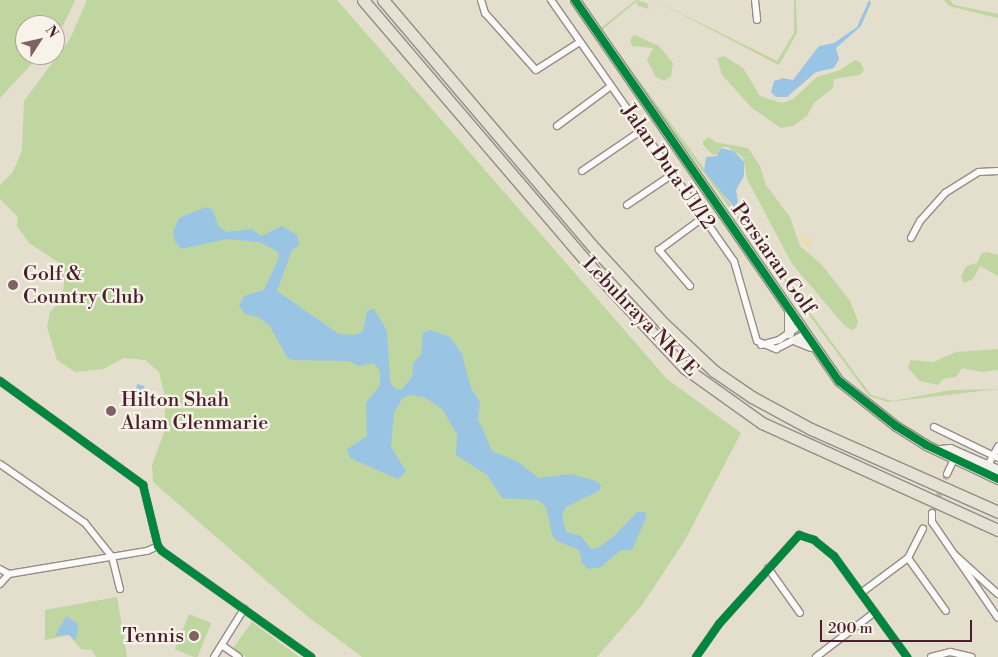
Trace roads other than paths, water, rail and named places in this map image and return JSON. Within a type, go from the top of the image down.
[{"type":"highway","name":"Lebuhraya NKVE","points":[[363,0],[596,273],[685,368],[724,399],[762,423],[998,530]]},
{"type":"highway","name":"Lebuhraya NKVE","points":[[383,0],[596,249],[663,323],[714,372],[752,397],[811,429],[998,512]]},
{"type":"street","points":[[481,0],[485,13],[536,70],[580,42]]},
{"type":"street","name":"Jalan Duta U1/12","points":[[551,0],[734,261],[755,338],[761,345]]},
{"type":"street","name":"Persiaran Golf","points":[[575,0],[799,326],[849,390],[896,426],[940,450],[950,449],[956,455],[986,469],[998,479]]},
{"type":"street","points":[[755,0],[757,20]]},
{"type":"street","points":[[557,126],[611,86]]},
{"type":"street","points":[[582,171],[642,130]]},
{"type":"street","points":[[911,238],[920,221],[945,194],[979,172],[998,171]]},
{"type":"street","points":[[627,205],[673,174]]},
{"type":"street","points":[[690,286],[659,250],[704,217]]},
{"type":"street","points":[[788,308],[789,333]]},
{"type":"street","points":[[761,345],[779,340],[799,326]]},
{"type":"street","points":[[761,345],[770,348],[783,347],[805,334]]},
{"type":"street","points":[[779,340],[783,347]]},
{"type":"street","points":[[796,340],[808,343],[820,355]]},
{"type":"street","points":[[0,381],[143,485],[158,546],[244,610],[312,657]]},
{"type":"street","points":[[934,427],[995,457]]},
{"type":"street","points":[[986,469],[995,457],[998,446]]},
{"type":"street","points":[[947,474],[956,455]]},
{"type":"street","points":[[0,464],[85,523],[112,556],[120,589]]},
{"type":"street","name":"Persiaran Golf","points":[[986,469],[998,470]]},
{"type":"street","points":[[932,513],[932,522],[998,618]]},
{"type":"street","points":[[861,593],[908,558],[923,528]]},
{"type":"street","points":[[696,657],[795,537],[806,535],[834,556],[907,657]]},
{"type":"street","points":[[0,584],[9,574],[158,546]]},
{"type":"street","points":[[952,553],[998,594]]},
{"type":"street","points":[[908,558],[946,611]]},
{"type":"street","points":[[768,568],[800,613]]},
{"type":"street","points":[[0,569],[9,574]]},
{"type":"street","points":[[214,657],[223,646],[244,610]]},
{"type":"street","points":[[816,657],[875,612]]},
{"type":"street","points":[[223,646],[239,657]]},
{"type":"street","points":[[931,657],[950,652],[971,657]]},
{"type":"water","points":[[869,0],[871,3],[861,26],[836,48],[839,59],[834,68],[816,72],[787,97],[776,97],[771,92],[774,81],[783,78],[793,80],[819,46],[834,43],[857,27]]},
{"type":"water","points":[[721,148],[734,151],[744,162],[744,176],[736,190],[738,202],[734,207],[704,171],[706,157],[717,156]]},
{"type":"water","points":[[206,207],[212,209],[219,227],[227,232],[251,229],[261,236],[282,226],[297,235],[299,245],[292,250],[277,291],[339,334],[355,335],[363,331],[367,311],[374,309],[387,331],[390,381],[394,388],[401,390],[412,377],[413,364],[421,354],[423,333],[430,330],[450,337],[462,354],[471,388],[480,402],[478,419],[492,451],[518,462],[539,478],[571,474],[596,481],[601,485],[599,491],[566,507],[562,515],[566,532],[581,536],[591,549],[598,548],[613,537],[637,512],[645,512],[646,518],[632,550],[621,550],[601,567],[588,569],[582,563],[579,550],[557,541],[552,535],[546,507],[538,500],[502,498],[487,475],[456,455],[457,434],[442,409],[424,397],[409,395],[402,399],[394,413],[391,447],[406,471],[398,479],[350,458],[347,449],[367,436],[366,403],[380,385],[380,371],[374,363],[358,366],[349,361],[293,360],[287,357],[269,325],[258,317],[245,314],[239,306],[244,296],[264,290],[279,258],[278,252],[260,242],[227,239],[181,249],[174,240],[173,232],[179,218]]},
{"type":"water","points":[[137,384],[144,386],[145,394],[137,402],[134,399]]},
{"type":"water","points":[[66,616],[78,624],[76,641],[69,635],[55,636]]},
{"type":"tunnel","points":[[932,513],[947,474]]},
{"type":"place","name":"Golf & Country Club","points":[[13,285]]},
{"type":"place","name":"Hilton Shah Alam Glenmarie","points":[[111,411]]},
{"type":"place","name":"Tennis","points":[[194,636]]}]
